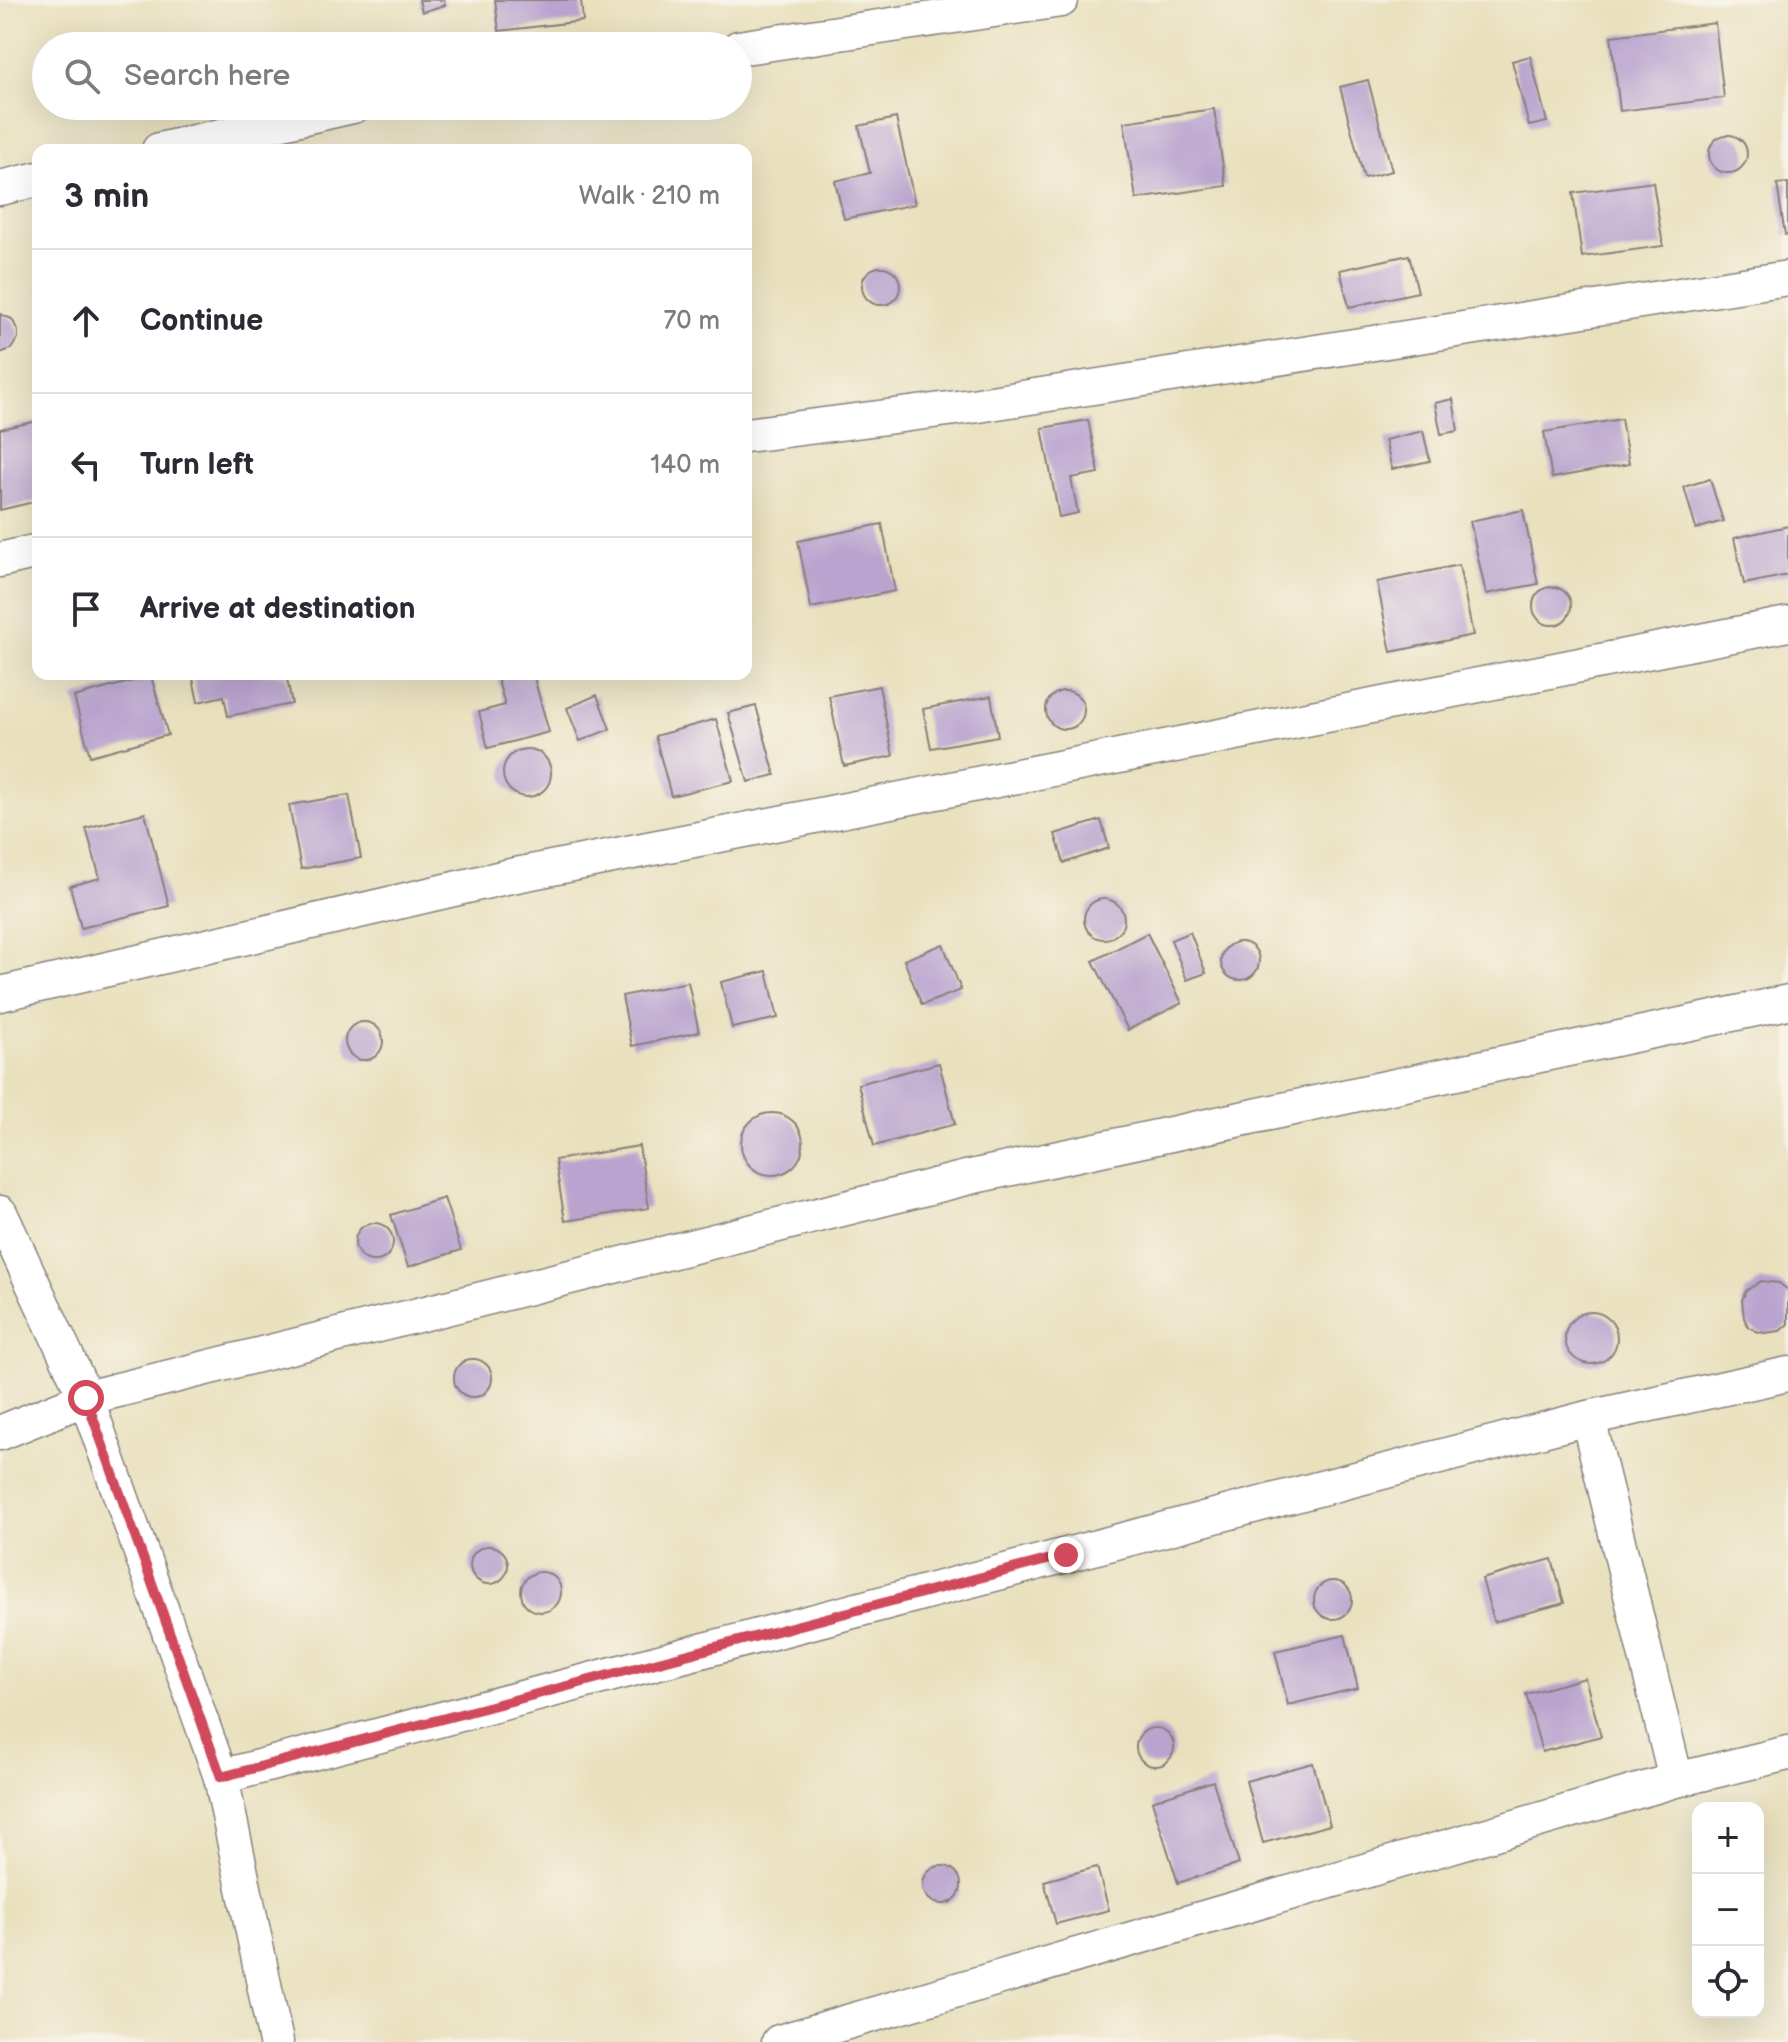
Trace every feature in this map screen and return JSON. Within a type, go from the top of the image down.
[{"type":"street","points":[[752,46],[1061,0]]},
{"type":"street","points":[[185,144],[291,120]]},
{"type":"street","points":[[0,188],[32,180]]},
{"type":"street","points":[[752,434],[972,406],[1788,278]]},
{"type":"street","points":[[0,560],[32,552]]},
{"type":"street","points":[[0,994],[506,877],[1788,624]]},
{"type":"street","points":[[0,1433],[86,1398],[970,1177],[1788,1002]]},
{"type":"street","points":[[0,1213],[86,1398],[221,1777],[276,2042]]},
{"type":"street","points":[[221,1777],[1588,1418],[1788,1374]]},
{"type":"street","points":[[1588,1418],[1676,1780]]},
{"type":"street","points":[[779,2042],[1676,1780],[1788,1753]]},
{"type":"building","points":[[419,0],[444,0],[445,5],[422,12]]},
{"type":"building","points":[[495,0],[581,0],[583,21],[499,31]]},
{"type":"building","points":[[1715,23],[1724,98],[1620,111],[1611,36]]},
{"type":"building","points":[[1530,56],[1547,122],[1529,126],[1512,61]]},
{"type":"building","points":[[1368,80],[1392,171],[1364,178],[1340,87]]},
{"type":"building","points":[[1214,109],[1226,186],[1136,199],[1124,122]]},
{"type":"building","points":[[896,118],[915,204],[844,219],[835,181],[870,173],[859,126]]},
{"type":"building","points":[[1728,135],[1742,140],[1747,154],[1742,168],[1728,173],[1714,168],[1709,154],[1714,140]]},
{"type":"building","points":[[1653,182],[1663,246],[1582,257],[1573,193]]},
{"type":"building","points":[[1788,183],[1788,234],[1785,235],[1777,184]]},
{"type":"building","points":[[1409,255],[1418,292],[1349,307],[1340,270]]},
{"type":"building","points":[[881,267],[895,272],[900,286],[895,300],[881,305],[867,300],[862,286],[867,272]]},
{"type":"building","points":[[0,314],[12,319],[18,338],[11,349],[0,353]]},
{"type":"building","points":[[1453,399],[1458,431],[1441,434],[1435,403]]},
{"type":"building","points":[[1621,419],[1629,464],[1552,478],[1544,432]]},
{"type":"building","points":[[1088,420],[1099,473],[1071,478],[1078,513],[1059,517],[1042,428]]},
{"type":"building","points":[[32,422],[32,502],[0,510],[0,429]]},
{"type":"building","points":[[1423,431],[1430,461],[1392,469],[1385,440]]},
{"type":"building","points":[[1710,479],[1723,521],[1696,529],[1684,487]]},
{"type":"building","points":[[1523,510],[1538,584],[1486,594],[1470,521]]},
{"type":"building","points":[[882,524],[895,591],[811,608],[798,541]]},
{"type":"building","points":[[1788,526],[1788,575],[1744,584],[1734,538]]},
{"type":"building","points":[[1459,565],[1473,635],[1391,652],[1377,582]]},
{"type":"building","points":[[1552,587],[1566,592],[1571,606],[1566,620],[1552,625],[1538,620],[1533,606],[1538,592]]},
{"type":"building","points":[[136,680],[152,680],[168,735],[90,756],[74,697]]},
{"type":"building","points":[[193,680],[287,680],[292,704],[228,716],[224,696],[198,702]]},
{"type":"building","points":[[498,680],[535,680],[549,732],[488,748],[479,712],[505,705]]},
{"type":"building","points":[[879,686],[893,756],[844,766],[829,696]]},
{"type":"building","points":[[1065,691],[1079,696],[1084,710],[1079,724],[1065,729],[1051,724],[1046,710],[1051,696]]},
{"type":"building","points":[[597,695],[610,729],[580,741],[567,708]]},
{"type":"building","points":[[991,696],[998,736],[931,748],[923,709]]},
{"type":"building","points":[[756,706],[775,775],[748,782],[728,713]]},
{"type":"building","points":[[716,719],[733,781],[671,796],[655,736]]},
{"type":"building","points":[[527,749],[544,756],[551,773],[544,790],[527,797],[510,790],[503,773],[510,756]]},
{"type":"building","points":[[349,795],[361,858],[301,869],[289,805]]},
{"type":"building","points":[[145,813],[169,906],[81,928],[70,886],[100,878],[86,828]]},
{"type":"building","points":[[1101,820],[1109,848],[1064,863],[1055,834]]},
{"type":"building","points":[[1104,899],[1118,905],[1124,919],[1118,933],[1104,939],[1090,933],[1084,919],[1090,905]]},
{"type":"building","points":[[1190,932],[1206,973],[1187,980],[1171,940]]},
{"type":"building","points":[[1147,933],[1182,1003],[1128,1030],[1093,961]]},
{"type":"building","points":[[1240,942],[1254,947],[1259,961],[1254,975],[1240,980],[1226,975],[1221,961],[1226,947]]},
{"type":"building","points":[[943,944],[961,990],[922,1005],[904,960]]},
{"type":"building","points":[[767,971],[778,1018],[732,1028],[721,982]]},
{"type":"building","points":[[688,982],[699,1032],[632,1046],[622,996]]},
{"type":"building","points":[[364,1022],[378,1027],[383,1041],[378,1055],[364,1060],[350,1055],[345,1041],[350,1027]]},
{"type":"building","points":[[939,1063],[955,1124],[874,1146],[858,1084]]},
{"type":"building","points":[[766,1113],[778,1113],[794,1122],[801,1132],[801,1156],[794,1166],[778,1175],[766,1175],[746,1161],[741,1150],[741,1138],[755,1118]]},
{"type":"building","points":[[639,1146],[649,1208],[565,1221],[555,1160]]},
{"type":"building","points":[[444,1198],[461,1250],[408,1267],[391,1215]]},
{"type":"building","points":[[374,1223],[388,1228],[393,1242],[388,1256],[374,1261],[360,1256],[355,1242],[360,1228]]},
{"type":"building","points":[[1761,1281],[1779,1283],[1788,1290],[1788,1324],[1780,1331],[1756,1331],[1748,1326],[1744,1318],[1742,1300],[1746,1291]]},
{"type":"building","points":[[1591,1312],[1610,1319],[1617,1338],[1610,1357],[1591,1364],[1572,1357],[1565,1338],[1572,1319]]},
{"type":"building","points":[[473,1359],[487,1364],[492,1378],[487,1392],[473,1397],[459,1392],[454,1378],[459,1364]]},
{"type":"building","points":[[489,1546],[503,1551],[508,1565],[503,1579],[489,1584],[475,1579],[470,1565],[475,1551]]},
{"type":"building","points":[[1552,1559],[1564,1603],[1494,1622],[1482,1579]]},
{"type":"building","points":[[541,1572],[555,1578],[561,1592],[555,1606],[541,1612],[527,1606],[521,1592],[527,1578]]},
{"type":"building","points":[[1333,1581],[1347,1586],[1352,1600],[1347,1614],[1333,1619],[1319,1614],[1314,1600],[1319,1586]]},
{"type":"building","points":[[1345,1635],[1358,1688],[1288,1705],[1275,1651]]},
{"type":"building","points":[[1585,1678],[1601,1736],[1542,1752],[1526,1694]]},
{"type":"building","points":[[1155,1728],[1169,1733],[1174,1747],[1169,1761],[1155,1766],[1141,1761],[1136,1747],[1141,1733]]},
{"type":"building","points":[[1313,1763],[1330,1825],[1263,1843],[1246,1781]]},
{"type":"building","points":[[1213,1781],[1239,1864],[1178,1883],[1152,1801]]},
{"type":"building","points":[[942,1866],[956,1871],[961,1885],[956,1899],[942,1904],[928,1899],[923,1885],[928,1871]]},
{"type":"building","points":[[1097,1867],[1109,1910],[1056,1924],[1044,1881]]},
{"type":"route","points":[[86,1398],[221,1777],[1066,1555]]}]
